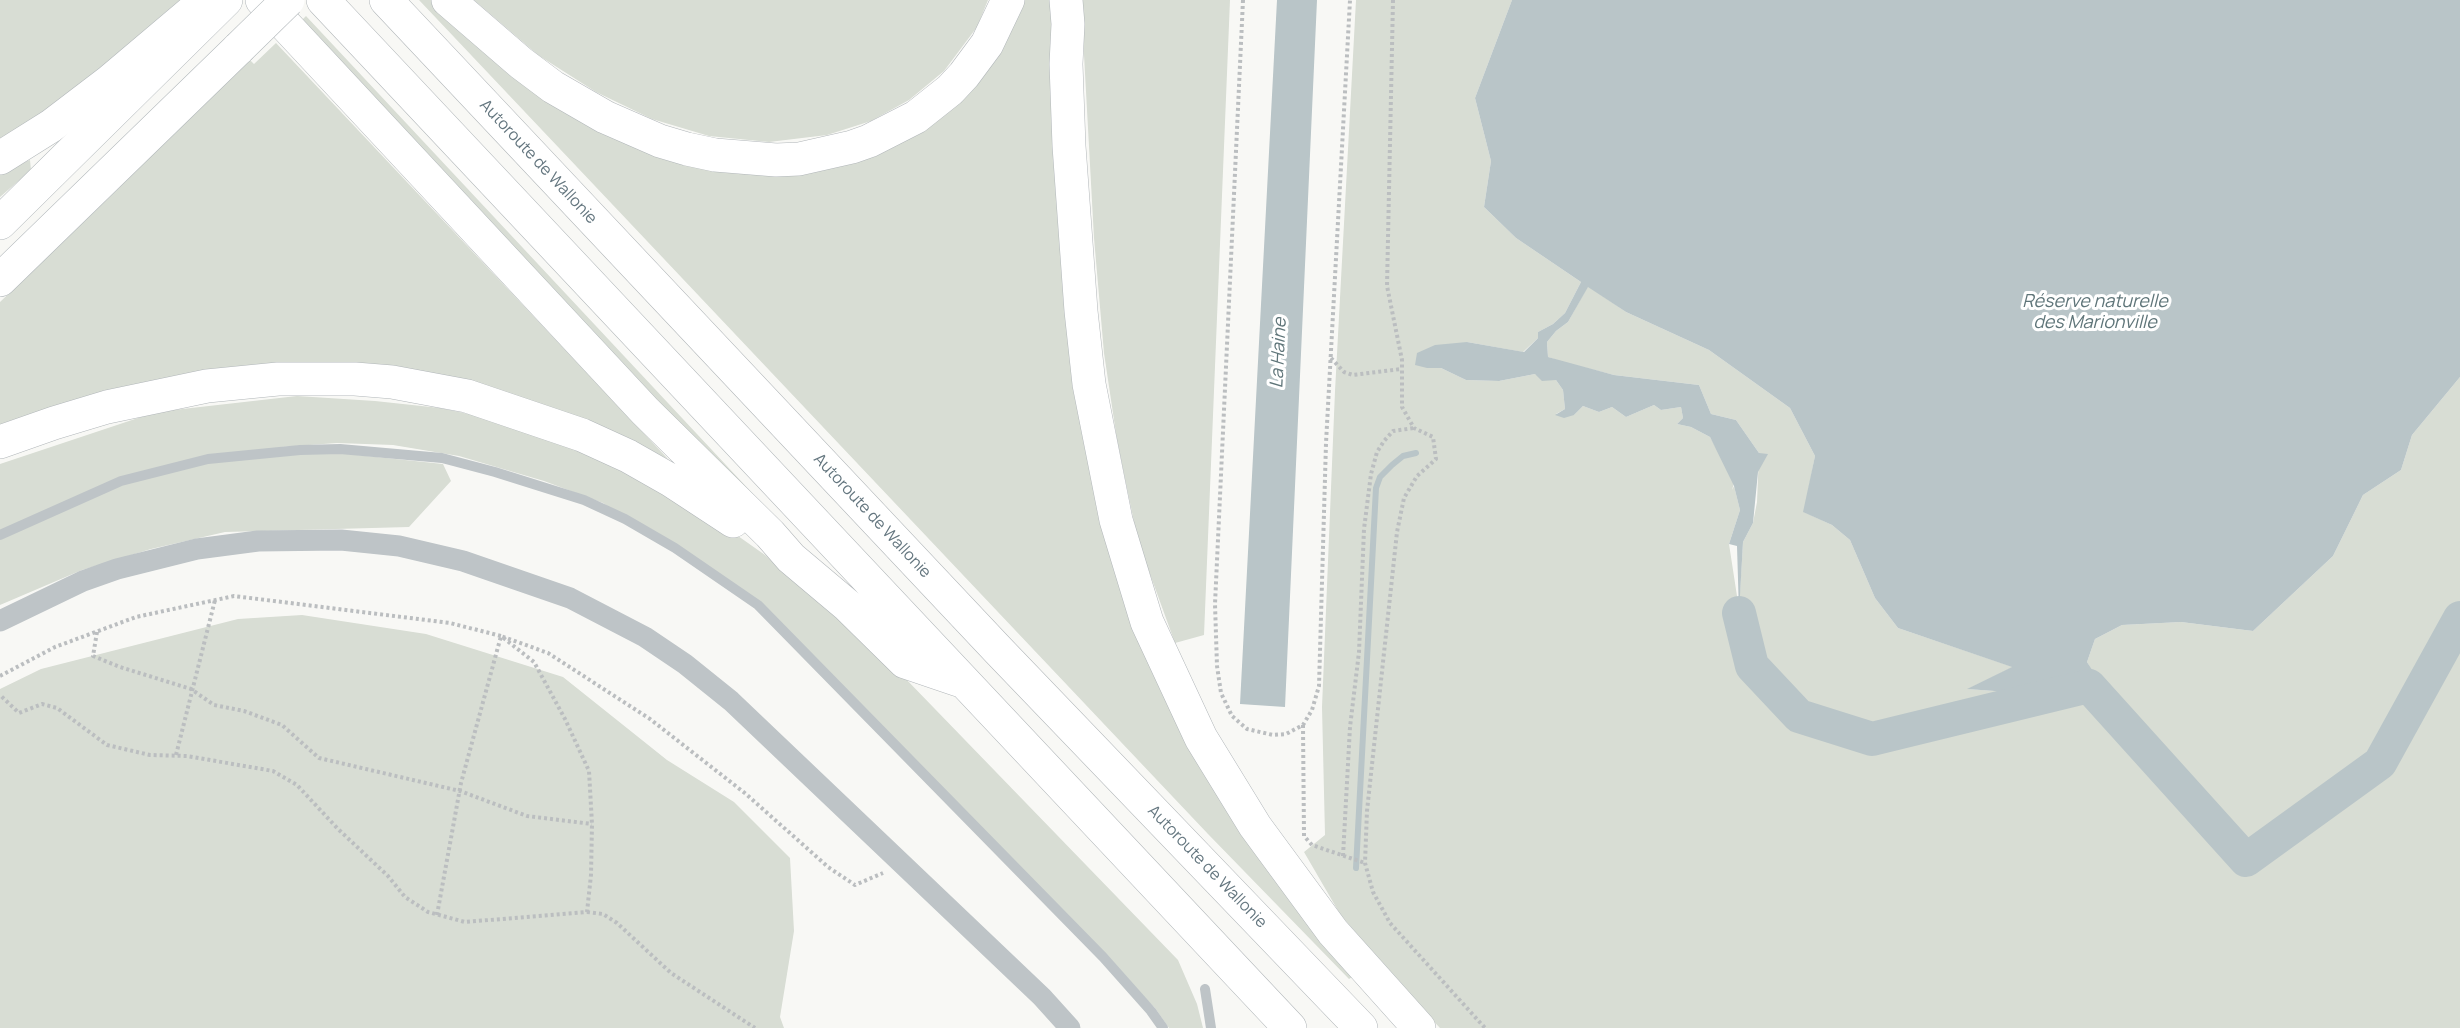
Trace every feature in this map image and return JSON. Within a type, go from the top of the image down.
[{"type":"main road","points":[[262,0],[637,402],[770,534],[791,558],[848,606],[905,662],[963,682]]},
{"type":"main road","points":[[0,280],[288,0]]},
{"type":"main road","points":[[322,0],[1290,1028]]},
{"type":"main road","name":"Autoroute de Wallonie","points":[[386,0],[999,651],[1361,1028]]},
{"type":"main road","points":[[448,0],[521,63],[553,87],[605,117],[660,141],[687,149],[715,155],[776,160],[808,157],[852,147],[870,141],[916,117],[950,90],[964,75],[987,44],[1008,0]]},
{"type":"main road","points":[[1066,0],[1070,158],[1081,312],[1089,384],[1116,520],[1148,622],[1196,729],[1255,826],[1333,932],[1419,1028]]},
{"type":"main road","points":[[0,158],[51,126],[211,5]]},
{"type":"main road","points":[[0,223],[211,5]]},
{"type":"main road","points":[[0,442],[106,407],[156,395],[238,382],[278,379],[356,379],[430,387],[543,420],[628,456],[714,506],[754,536],[791,558]]},
{"type":"street","points":[[0,621],[83,581],[117,569],[197,549],[258,541],[341,540],[399,546],[463,561],[570,597],[645,637],[685,664],[731,701],[1042,997],[1070,1028]]},
{"type":"lane","points":[[0,535],[121,481],[208,459],[300,450],[340,449],[442,458],[584,500],[625,519],[675,548],[758,605],[1103,957],[1151,1011],[1163,1028]]},
{"type":"lane","points":[[1205,989],[1211,1028]]},
{"type":"path","points":[[1243,0],[1215,604],[1217,666],[1221,693],[1232,716],[1247,729],[1273,735],[1286,734],[1303,725],[1312,710],[1318,686],[1331,358],[1350,0]]},
{"type":"path","points":[[1393,0],[1387,286],[1402,360],[1402,407],[1414,428]]},
{"type":"path","points":[[1331,358],[1344,372],[1353,375],[1402,369]]},
{"type":"path","points":[[1343,856],[1350,727],[1359,652],[1364,528],[1371,474],[1377,452],[1384,441],[1394,431],[1414,428],[1433,437],[1436,459],[1417,476],[1404,498],[1397,532],[1367,811],[1365,863],[1373,892],[1390,923],[1485,1028]]},
{"type":"path","points":[[0,676],[56,647],[136,617],[234,596],[450,622],[501,636],[548,653],[650,719],[746,794],[828,867],[855,885],[870,880],[901,863]]},
{"type":"path","points":[[176,756],[215,600]]},
{"type":"path","points":[[97,632],[93,656],[120,667],[191,689],[214,705],[244,711],[282,725],[319,758],[460,791],[527,816],[592,824]]},
{"type":"path","points":[[436,915],[460,791],[501,636]]},
{"type":"path","points":[[501,636],[534,662],[565,719],[589,771],[592,824],[591,875],[587,912]]},
{"type":"path","points":[[0,695],[19,713],[42,704],[57,708],[107,745],[150,755],[176,756],[273,771],[297,784],[338,829],[388,876],[405,897],[436,915],[465,922],[587,912],[603,914],[617,923],[671,973],[754,1028]]},
{"type":"path","points":[[1303,725],[1304,836],[1312,845],[1365,863]]},
{"type":"shaded area","points":[[0,0],[184,0],[88,79],[21,129],[0,140]]},
{"type":"shaded area","points":[[419,0],[436,0],[621,136],[872,149],[1016,0],[1051,0],[1062,193],[1151,663],[1357,974],[1349,979],[1208,834]]},
{"type":"shaded area","points":[[474,0],[988,0],[977,27],[944,71],[909,100],[871,121],[827,135],[769,142],[709,136],[652,119],[596,92],[538,55]]},
{"type":"shaded area","points":[[1081,0],[1230,0],[1204,635],[1175,643],[1138,541],[1117,440],[1104,353],[1094,238]]},
{"type":"shaded area","points":[[1356,0],[1512,0],[1475,98],[1491,161],[1484,207],[1516,238],[1581,282],[1565,313],[1553,324],[1538,332],[1538,338],[1523,352],[1467,342],[1427,368],[1441,368],[1466,380],[1499,381],[1535,374],[1556,380],[1563,390],[1565,409],[1556,414],[1574,415],[1583,406],[1599,412],[1612,407],[1626,417],[1654,405],[1661,410],[1681,407],[1683,418],[1677,424],[1691,427],[1710,437],[1716,448],[1740,462],[1732,490],[1734,486],[1740,510],[1729,544],[1739,609],[1743,542],[1753,523],[1757,502],[1759,453],[1736,420],[1711,414],[1699,385],[1614,375],[1563,362],[1548,357],[1547,342],[1568,322],[1588,286],[1626,312],[1709,350],[1790,408],[1815,456],[1804,512],[1832,525],[1850,540],[1875,598],[1898,628],[2013,667],[1968,689],[2048,695],[2099,682],[2087,662],[2095,639],[2122,625],[2181,622],[2253,631],[2333,556],[2363,495],[2401,470],[2412,435],[2460,377],[2460,1028],[1440,1028],[1340,914],[1304,852],[1325,835],[1322,707],[1335,391]]},
{"type":"shaded area","points":[[306,16],[798,542],[785,536],[298,24]]},
{"type":"shaded area","points":[[276,43],[668,459],[595,424],[344,371],[0,433],[0,302],[119,188],[247,57],[254,64]]},
{"type":"shaded area","points":[[30,160],[31,170],[0,197],[0,171]]},
{"type":"shaded area","points":[[297,396],[440,408],[502,421],[564,441],[704,512],[765,555],[904,677],[1178,960],[1197,1004],[1203,1028],[1169,1028],[1155,1008],[784,627],[603,503],[544,481],[459,456],[393,445],[337,443],[281,447],[443,464],[451,481],[409,527],[225,532],[151,549],[82,570],[0,605],[0,464],[156,412]]},
{"type":"shaded area","points":[[302,615],[426,634],[563,677],[667,760],[734,802],[790,858],[794,931],[780,1017],[784,1028],[0,1028],[0,689],[41,669],[238,619]]},
{"type":"water","name":"La Haine","points":[[1277,0],[1317,0],[1285,707],[1240,704]]},
{"type":"water","name":"Réserve naturelle des Marionville","points":[[1512,0],[2460,0],[2460,377],[2412,435],[2401,470],[2363,495],[2333,556],[2253,631],[2181,622],[2122,625],[2095,639],[2087,662],[2100,682],[2050,695],[1967,689],[2012,667],[1898,628],[1875,598],[1850,540],[1832,525],[1803,512],[1815,456],[1790,408],[1709,350],[1626,312],[1588,287],[1568,322],[1547,342],[1548,357],[1614,375],[1699,385],[1711,414],[1736,420],[1759,453],[1768,454],[1758,472],[1753,523],[1743,542],[1739,613],[1737,546],[1729,544],[1740,510],[1734,486],[1710,437],[1691,427],[1677,424],[1683,418],[1681,407],[1661,410],[1654,405],[1626,417],[1612,407],[1599,412],[1583,406],[1574,415],[1564,418],[1555,415],[1565,409],[1563,390],[1556,380],[1542,381],[1535,374],[1499,381],[1466,380],[1441,368],[1415,365],[1417,353],[1435,345],[1467,342],[1524,352],[1538,338],[1538,332],[1553,324],[1565,313],[1581,282],[1516,238],[1484,207],[1491,161],[1475,98]]},
{"type":"waterway","points":[[1356,868],[1376,488],[1380,477],[1392,465],[1403,456],[1416,453]]},
{"type":"waterway","points":[[1739,613],[1752,666],[1799,716],[1872,739],[2089,686],[2246,860],[2380,763],[2460,618]]}]
